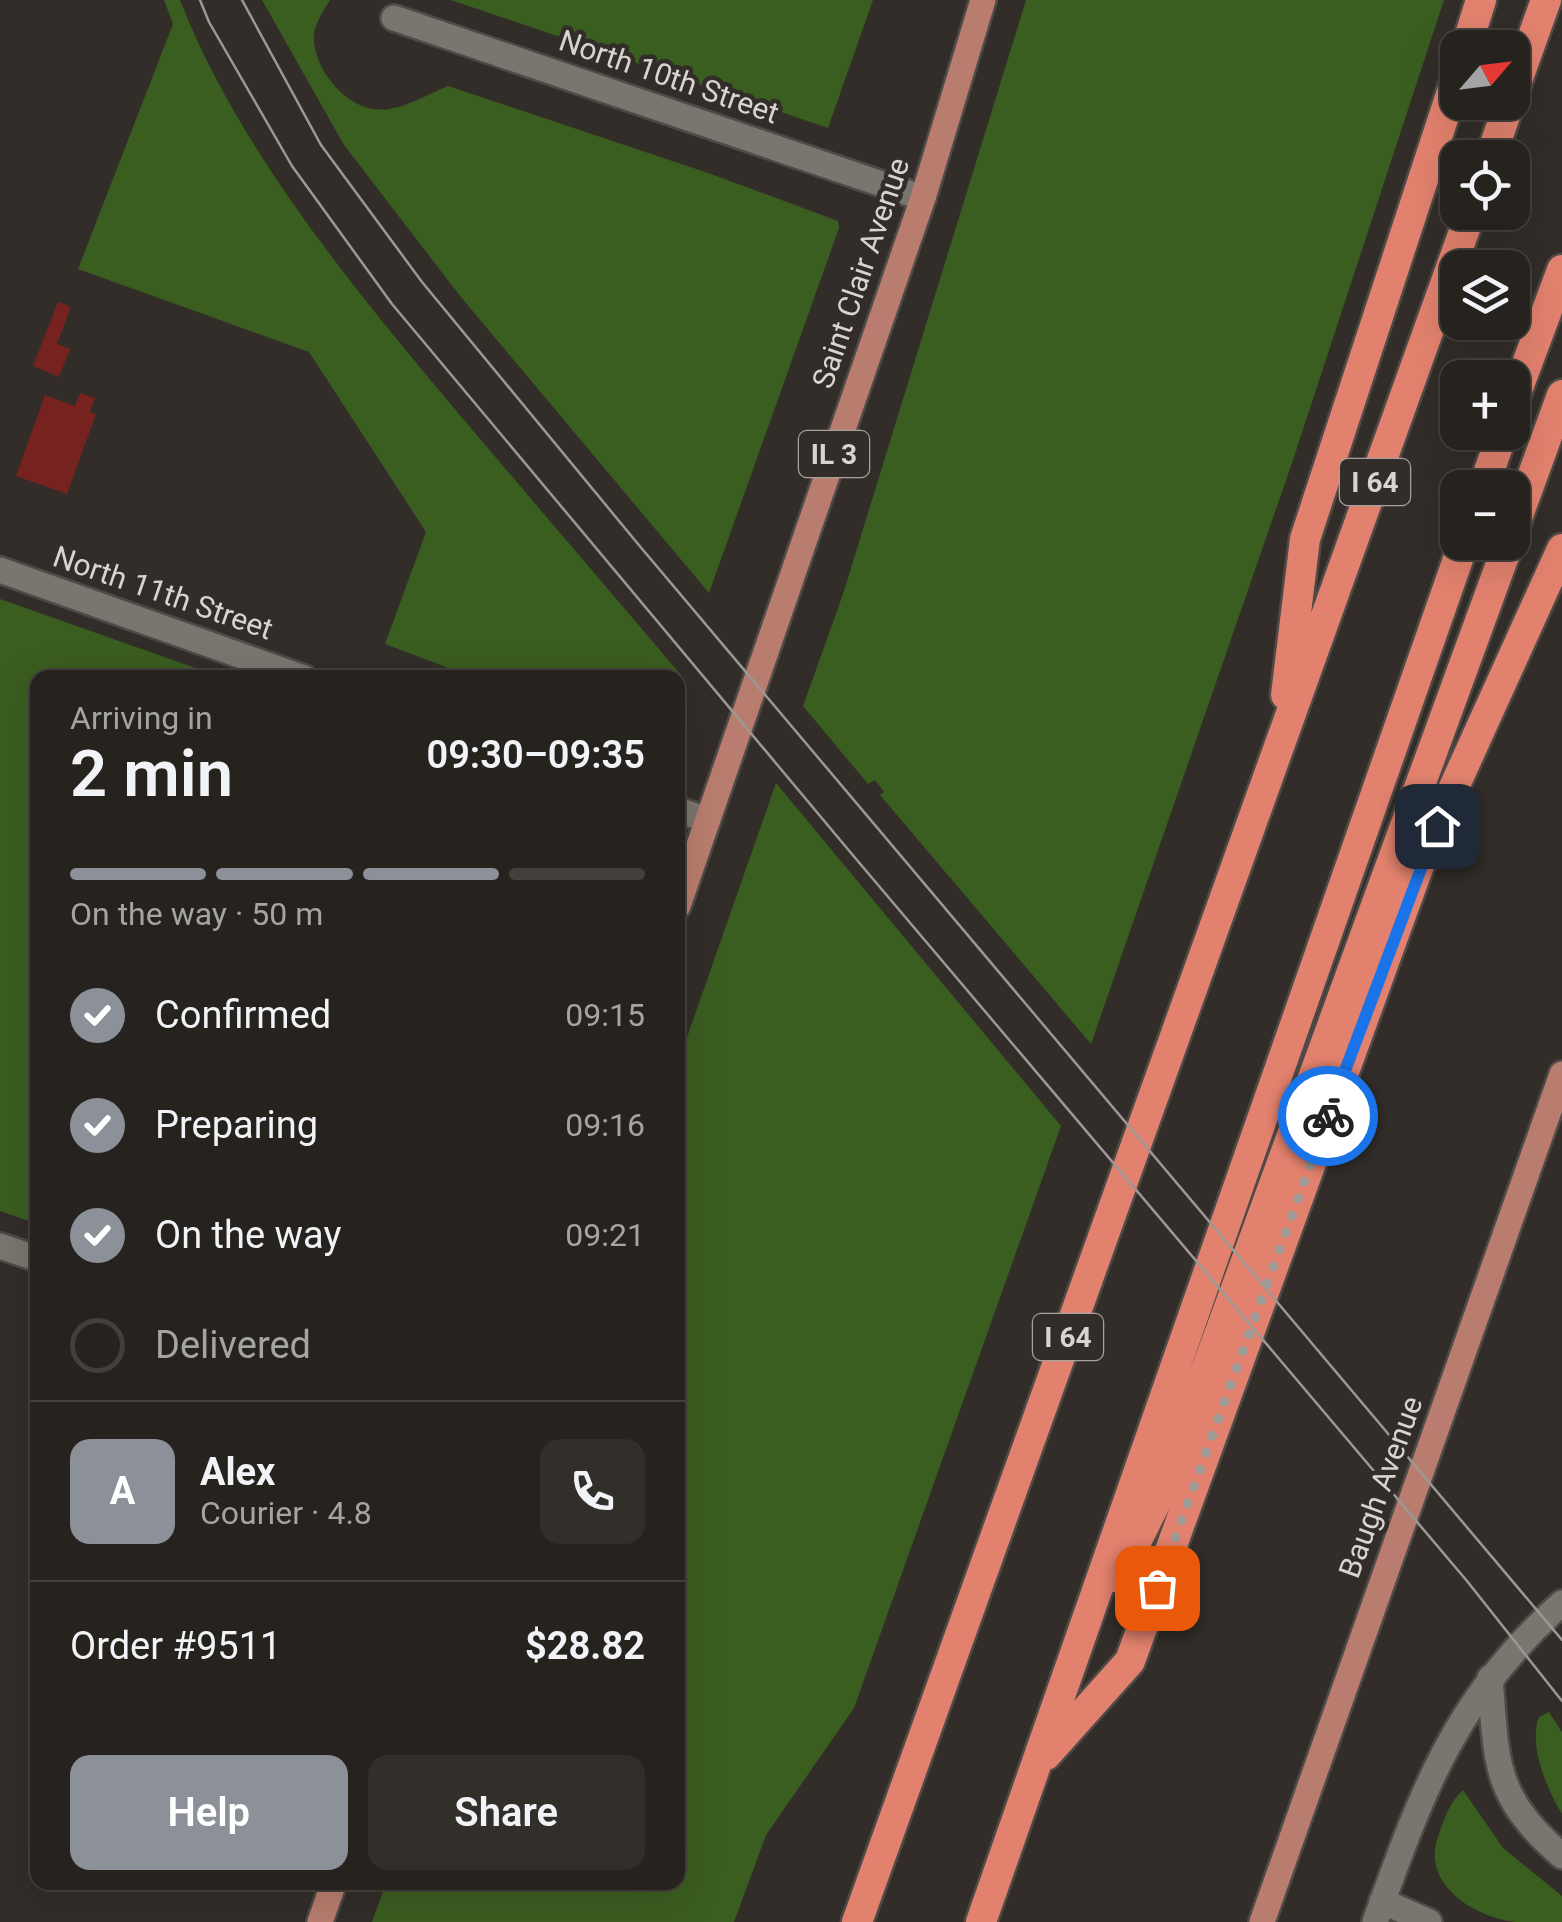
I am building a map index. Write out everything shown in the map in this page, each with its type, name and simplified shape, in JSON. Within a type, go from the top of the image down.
[{"type":"highway","points":[[1472,30],[1481,0]]},
{"type":"highway","points":[[1530,45],[1546,0]]},
{"type":"highway","points":[[1279,752],[1305,539],[1443,120]]},
{"type":"highway","name":"I 64","points":[[857,1922],[1465,230]]},
{"type":"highway","points":[[1528,360],[1562,270]]},
{"type":"highway","points":[[1530,483],[1562,395]]},
{"type":"highway","points":[[1037,1764],[1130,1661],[1422,860],[1562,549]]},
{"type":"highway","points":[[981,1922],[1458,560]]},
{"type":"highway","points":[[1088,1613],[1136,1542],[1163,1488],[1502,560]]},
{"type":"main road","name":"Saint Clair Avenue","points":[[685,886],[923,198],[983,0]]},
{"type":"main road","name":"Baugh Avenue","points":[[1262,1922],[1562,1074]]},
{"type":"main road","points":[[320,1922],[331,1890]]},
{"type":"street","name":"North 10th Street","points":[[394,18],[923,198]]},
{"type":"street","name":"North 11th Street","points":[[0,570],[281,670]]},
{"type":"street","points":[[685,812],[708,820]]},
{"type":"street","points":[[0,1246],[30,1256]]},
{"type":"street","points":[[1429,1922],[1378,1912],[1414,1811],[1459,1722],[1490,1678],[1562,1603]]},
{"type":"street","points":[[1490,1678],[1501,1776],[1514,1807],[1562,1856]]},
{"type":"green space","points":[[164,0],[180,0],[205,57],[268,167],[344,273],[677,670],[454,670],[385,644],[426,532],[309,352],[78,269],[173,24]]},
{"type":"green space","points":[[262,0],[330,0],[315,30],[318,59],[341,92],[362,106],[393,108],[448,86],[838,221],[839,228],[709,593],[460,296],[344,145]]},
{"type":"green space","points":[[451,0],[873,0],[828,128]]},
{"type":"green space","points":[[1026,0],[1444,0],[1292,463],[1091,1044],[880,795],[884,792],[875,780],[868,784],[803,706],[843,594]]},
{"type":"green space","points":[[0,599],[201,670],[30,670],[30,1222],[0,1211]]},
{"type":"green space","points":[[776,783],[1061,1126],[854,1708],[766,1835],[734,1922],[372,1922],[383,1890],[685,1890],[685,1043]]},
{"type":"green space","points":[[1549,1712],[1562,1732],[1562,1814],[1537,1753],[1539,1717]]},
{"type":"green space","points":[[1463,1790],[1503,1848],[1562,1896],[1562,1922],[1499,1919],[1468,1905],[1444,1883],[1435,1854],[1438,1837],[1451,1806]]},
{"type":"building","points":[[58,302],[71,307],[57,344],[70,349],[59,377],[33,366]]},
{"type":"building","points":[[80,393],[95,398],[90,412],[96,414],[67,494],[16,476],[45,395],[75,406]]},
{"type":"tram line","points":[[200,0],[292,166],[392,304],[1467,1581],[1562,1701]]},
{"type":"tram line","points":[[242,0],[321,145],[422,282],[638,544],[1562,1640]]},
{"type":"way so far","points":[[1157,1588],[1328,1116]]},
{"type":"route","points":[[1328,1116],[1437,826]]}]
